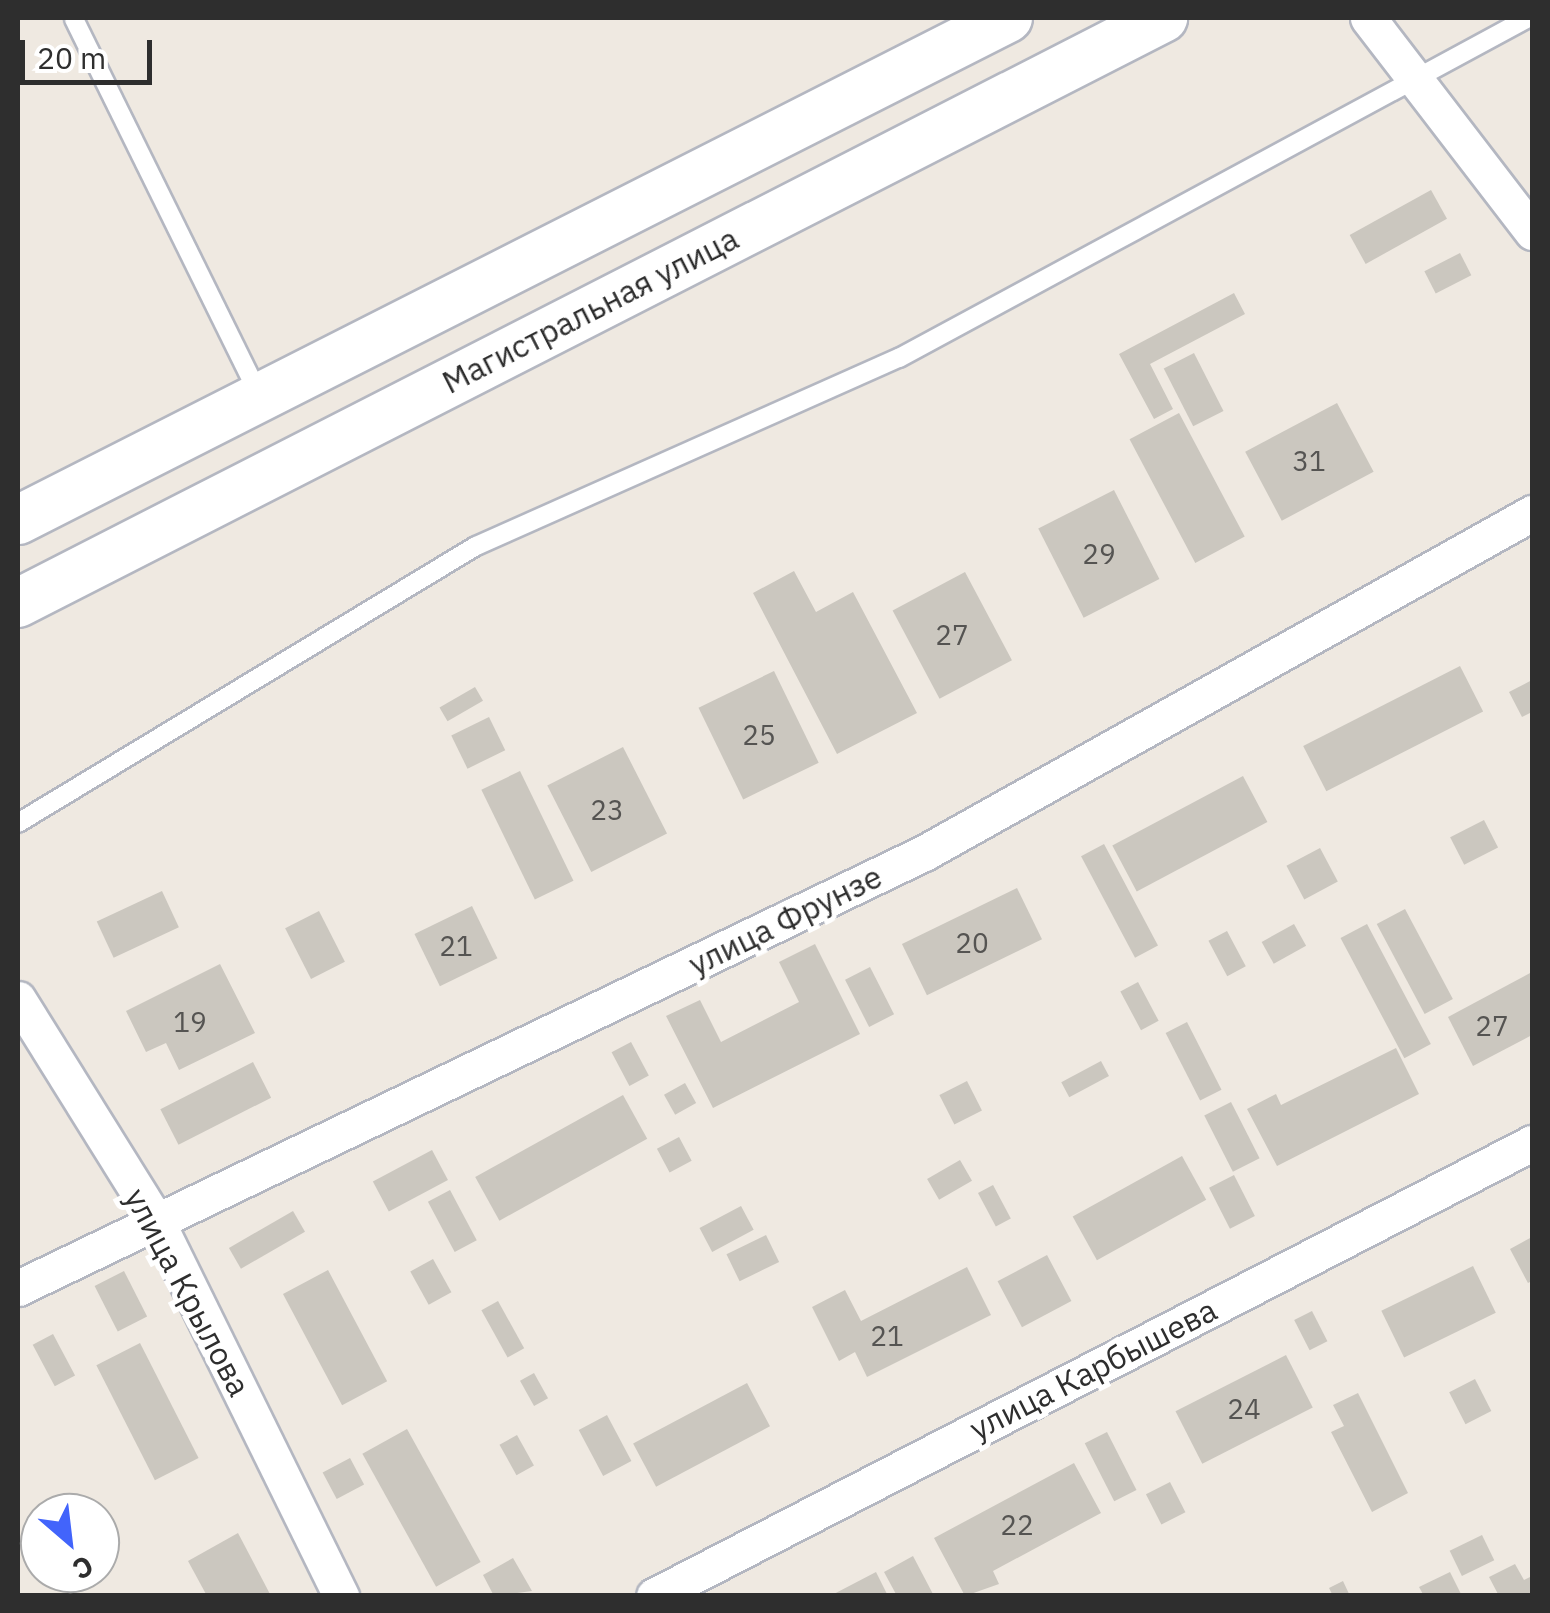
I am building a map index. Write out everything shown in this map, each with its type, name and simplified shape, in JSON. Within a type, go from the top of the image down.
[{"type":"main road","points":[[18,520],[1008,18]]},
{"type":"main road","name":"Магистральная улица","points":[[18,602],[1163,18]]},
{"type":"street","points":[[1368,18],[1412,84],[1532,232]]},
{"type":"street","name":"улица Фрунзе","points":[[18,1288],[158,1224],[924,852],[1532,513]]},
{"type":"street","name":"улица Крылова","points":[[18,999],[158,1224],[341,1596]]},
{"type":"street","name":"улица Карбышева","points":[[654,1596],[1532,1143]]},
{"type":"lane","points":[[18,823],[476,546],[899,358],[1528,18]]},
{"type":"lane","points":[[74,19],[260,398]]},
{"type":"building","points":[[1431,190],[1447,219],[1366,264],[1350,235]]},
{"type":"building","points":[[1460,253],[1471,275],[1436,293],[1424,271]]},
{"type":"building","points":[[1234,293],[1245,314],[1150,364],[1173,409],[1154,419],[1119,354]]},
{"type":"building","points":[[1194,353],[1224,411],[1193,426],[1164,368]]},
{"type":"building","points":[[1337,403],[1374,472],[1282,521],[1245,452]]},
{"type":"building","points":[[1179,413],[1245,537],[1195,563],[1130,439]]},
{"type":"building","points":[[1114,490],[1159,579],[1084,618],[1038,529]]},
{"type":"building","points":[[794,571],[816,612],[853,592],[917,713],[837,754],[753,593]]},
{"type":"building","points":[[965,572],[1012,660],[940,699],[893,610]]},
{"type":"building","points":[[1460,666],[1483,711],[1326,791],[1303,746]]},
{"type":"building","points":[[774,671],[819,763],[743,800],[699,708]]},
{"type":"building","points":[[1532,680],[1532,712],[1522,717],[1509,692]]},
{"type":"building","points":[[475,687],[483,701],[447,721],[439,708]]},
{"type":"building","points":[[489,717],[505,750],[467,769],[451,735]]},
{"type":"building","points":[[623,747],[667,833],[591,872],[547,786]]},
{"type":"building","points":[[520,771],[573,881],[535,900],[481,790]]},
{"type":"building","points":[[1243,776],[1267,822],[1137,891],[1112,845]]},
{"type":"building","points":[[1484,820],[1498,848],[1464,865],[1450,837]]},
{"type":"building","points":[[1104,844],[1158,946],[1135,958],[1081,856]]},
{"type":"building","points":[[1320,848],[1338,882],[1304,899],[1286,866]]},
{"type":"building","points":[[1017,888],[1042,939],[927,995],[902,944]]},
{"type":"building","points":[[162,891],[179,927],[114,958],[97,921]]},
{"type":"building","points":[[472,906],[497,958],[440,986],[414,934]]},
{"type":"building","points":[[1405,909],[1453,999],[1425,1014],[1377,924]]},
{"type":"building","points":[[319,911],[345,962],[311,979],[285,928]]},
{"type":"building","points":[[1294,924],[1306,946],[1274,964],[1262,942]]},
{"type":"building","points":[[1367,924],[1431,1044],[1404,1058],[1341,938]]},
{"type":"building","points":[[1227,931],[1246,966],[1227,976],[1208,941]]},
{"type":"building","points":[[815,944],[860,1034],[713,1108],[666,1016],[700,1000],[721,1042],[799,1002],[779,962]]},
{"type":"building","points":[[220,964],[255,1033],[179,1070],[166,1043],[146,1052],[126,1011]]},
{"type":"building","points":[[870,967],[894,1014],[869,1027],[845,980]]},
{"type":"building","points":[[1532,972],[1532,1035],[1473,1066],[1448,1017]]},
{"type":"building","points":[[1138,982],[1159,1021],[1141,1030],[1120,991]]},
{"type":"building","points":[[1187,1022],[1222,1090],[1200,1101],[1166,1033]]},
{"type":"building","points":[[631,1042],[649,1076],[629,1086],[612,1052]]},
{"type":"building","points":[[1396,1048],[1419,1094],[1277,1166],[1247,1109],[1276,1094],[1281,1105]]},
{"type":"building","points":[[1101,1061],[1109,1076],[1069,1097],[1061,1082]]},
{"type":"building","points":[[253,1062],[271,1098],[178,1145],[160,1109]]},
{"type":"building","points":[[967,1081],[982,1110],[954,1124],[939,1095]]},
{"type":"building","points":[[685,1083],[696,1103],[675,1115],[664,1095]]},
{"type":"building","points":[[623,1095],[647,1139],[499,1221],[475,1177]]},
{"type":"building","points":[[1231,1102],[1260,1158],[1233,1172],[1204,1116]]},
{"type":"building","points":[[679,1137],[692,1161],[670,1173],[657,1149]]},
{"type":"building","points":[[432,1150],[448,1180],[389,1211],[373,1181]]},
{"type":"building","points":[[1182,1156],[1206,1200],[1097,1260],[1073,1217]]},
{"type":"building","points":[[960,1160],[972,1181],[939,1200],[927,1179]]},
{"type":"building","points":[[1234,1175],[1255,1216],[1230,1229],[1209,1188]]},
{"type":"building","points":[[993,1185],[1011,1219],[996,1227],[978,1193]]},
{"type":"building","points":[[450,1190],[477,1240],[455,1252],[428,1202]]},
{"type":"building","points":[[741,1206],[754,1230],[712,1252],[700,1228]]},
{"type":"building","points":[[293,1211],[305,1232],[241,1269],[229,1248]]},
{"type":"building","points":[[766,1235],[779,1262],[740,1281],[726,1254]]},
{"type":"building","points":[[1532,1237],[1532,1281],[1528,1283],[1510,1249]]},
{"type":"building","points":[[1047,1255],[1071,1301],[1022,1327],[998,1281]]},
{"type":"building","points":[[433,1259],[451,1292],[429,1305],[410,1272]]},
{"type":"building","points":[[1473,1266],[1496,1313],[1404,1357],[1381,1311]]},
{"type":"building","points":[[967,1267],[991,1315],[867,1377],[855,1352],[839,1361],[812,1307],[845,1290],[861,1321]]},
{"type":"building","points":[[328,1270],[387,1381],[342,1405],[283,1294]]},
{"type":"building","points":[[124,1271],[147,1316],[118,1331],[95,1286]]},
{"type":"building","points":[[498,1301],[524,1348],[508,1357],[481,1310]]},
{"type":"building","points":[[1312,1311],[1327,1341],[1310,1350],[1294,1320]]},
{"type":"building","points":[[53,1334],[75,1375],[55,1386],[33,1345]]},
{"type":"building","points":[[140,1343],[199,1458],[155,1480],[96,1365]]},
{"type":"building","points":[[1286,1355],[1313,1408],[1202,1464],[1176,1411]]},
{"type":"building","points":[[534,1373],[548,1398],[534,1406],[520,1381]]},
{"type":"building","points":[[1475,1379],[1491,1411],[1466,1424],[1449,1392]]},
{"type":"building","points":[[747,1383],[770,1426],[656,1487],[633,1444]]},
{"type":"building","points":[[1358,1393],[1408,1493],[1372,1512],[1331,1432],[1344,1426],[1333,1405]]},
{"type":"building","points":[[607,1415],[631,1461],[603,1476],[579,1430]]},
{"type":"building","points":[[407,1429],[481,1562],[436,1587],[362,1454]]},
{"type":"building","points":[[1107,1432],[1137,1490],[1114,1501],[1085,1443]]},
{"type":"building","points":[[517,1435],[534,1466],[516,1475],[500,1445]]},
{"type":"building","points":[[350,1458],[364,1484],[337,1499],[323,1473]]},
{"type":"building","points":[[1074,1463],[1101,1513],[993,1571],[999,1584],[965,1596],[934,1538]]},
{"type":"building","points":[[1170,1482],[1185,1512],[1161,1525],[1146,1494]]},
{"type":"building","points":[[238,1533],[271,1596],[207,1596],[188,1561]]},
{"type":"building","points":[[1482,1535],[1494,1560],[1462,1576],[1450,1551]]},
{"type":"building","points":[[913,1556],[934,1596],[897,1596],[884,1572]]},
{"type":"building","points":[[513,1558],[532,1591],[494,1596],[483,1575]]},
{"type":"building","points":[[1515,1564],[1524,1580],[1532,1576],[1532,1596],[1499,1596],[1489,1577]]},
{"type":"building","points":[[876,1572],[888,1596],[830,1596]]},
{"type":"building","points":[[1450,1572],[1462,1596],[1424,1596],[1419,1587]]},
{"type":"building","points":[[1343,1581],[1350,1596],[1333,1596],[1329,1588]]}]
